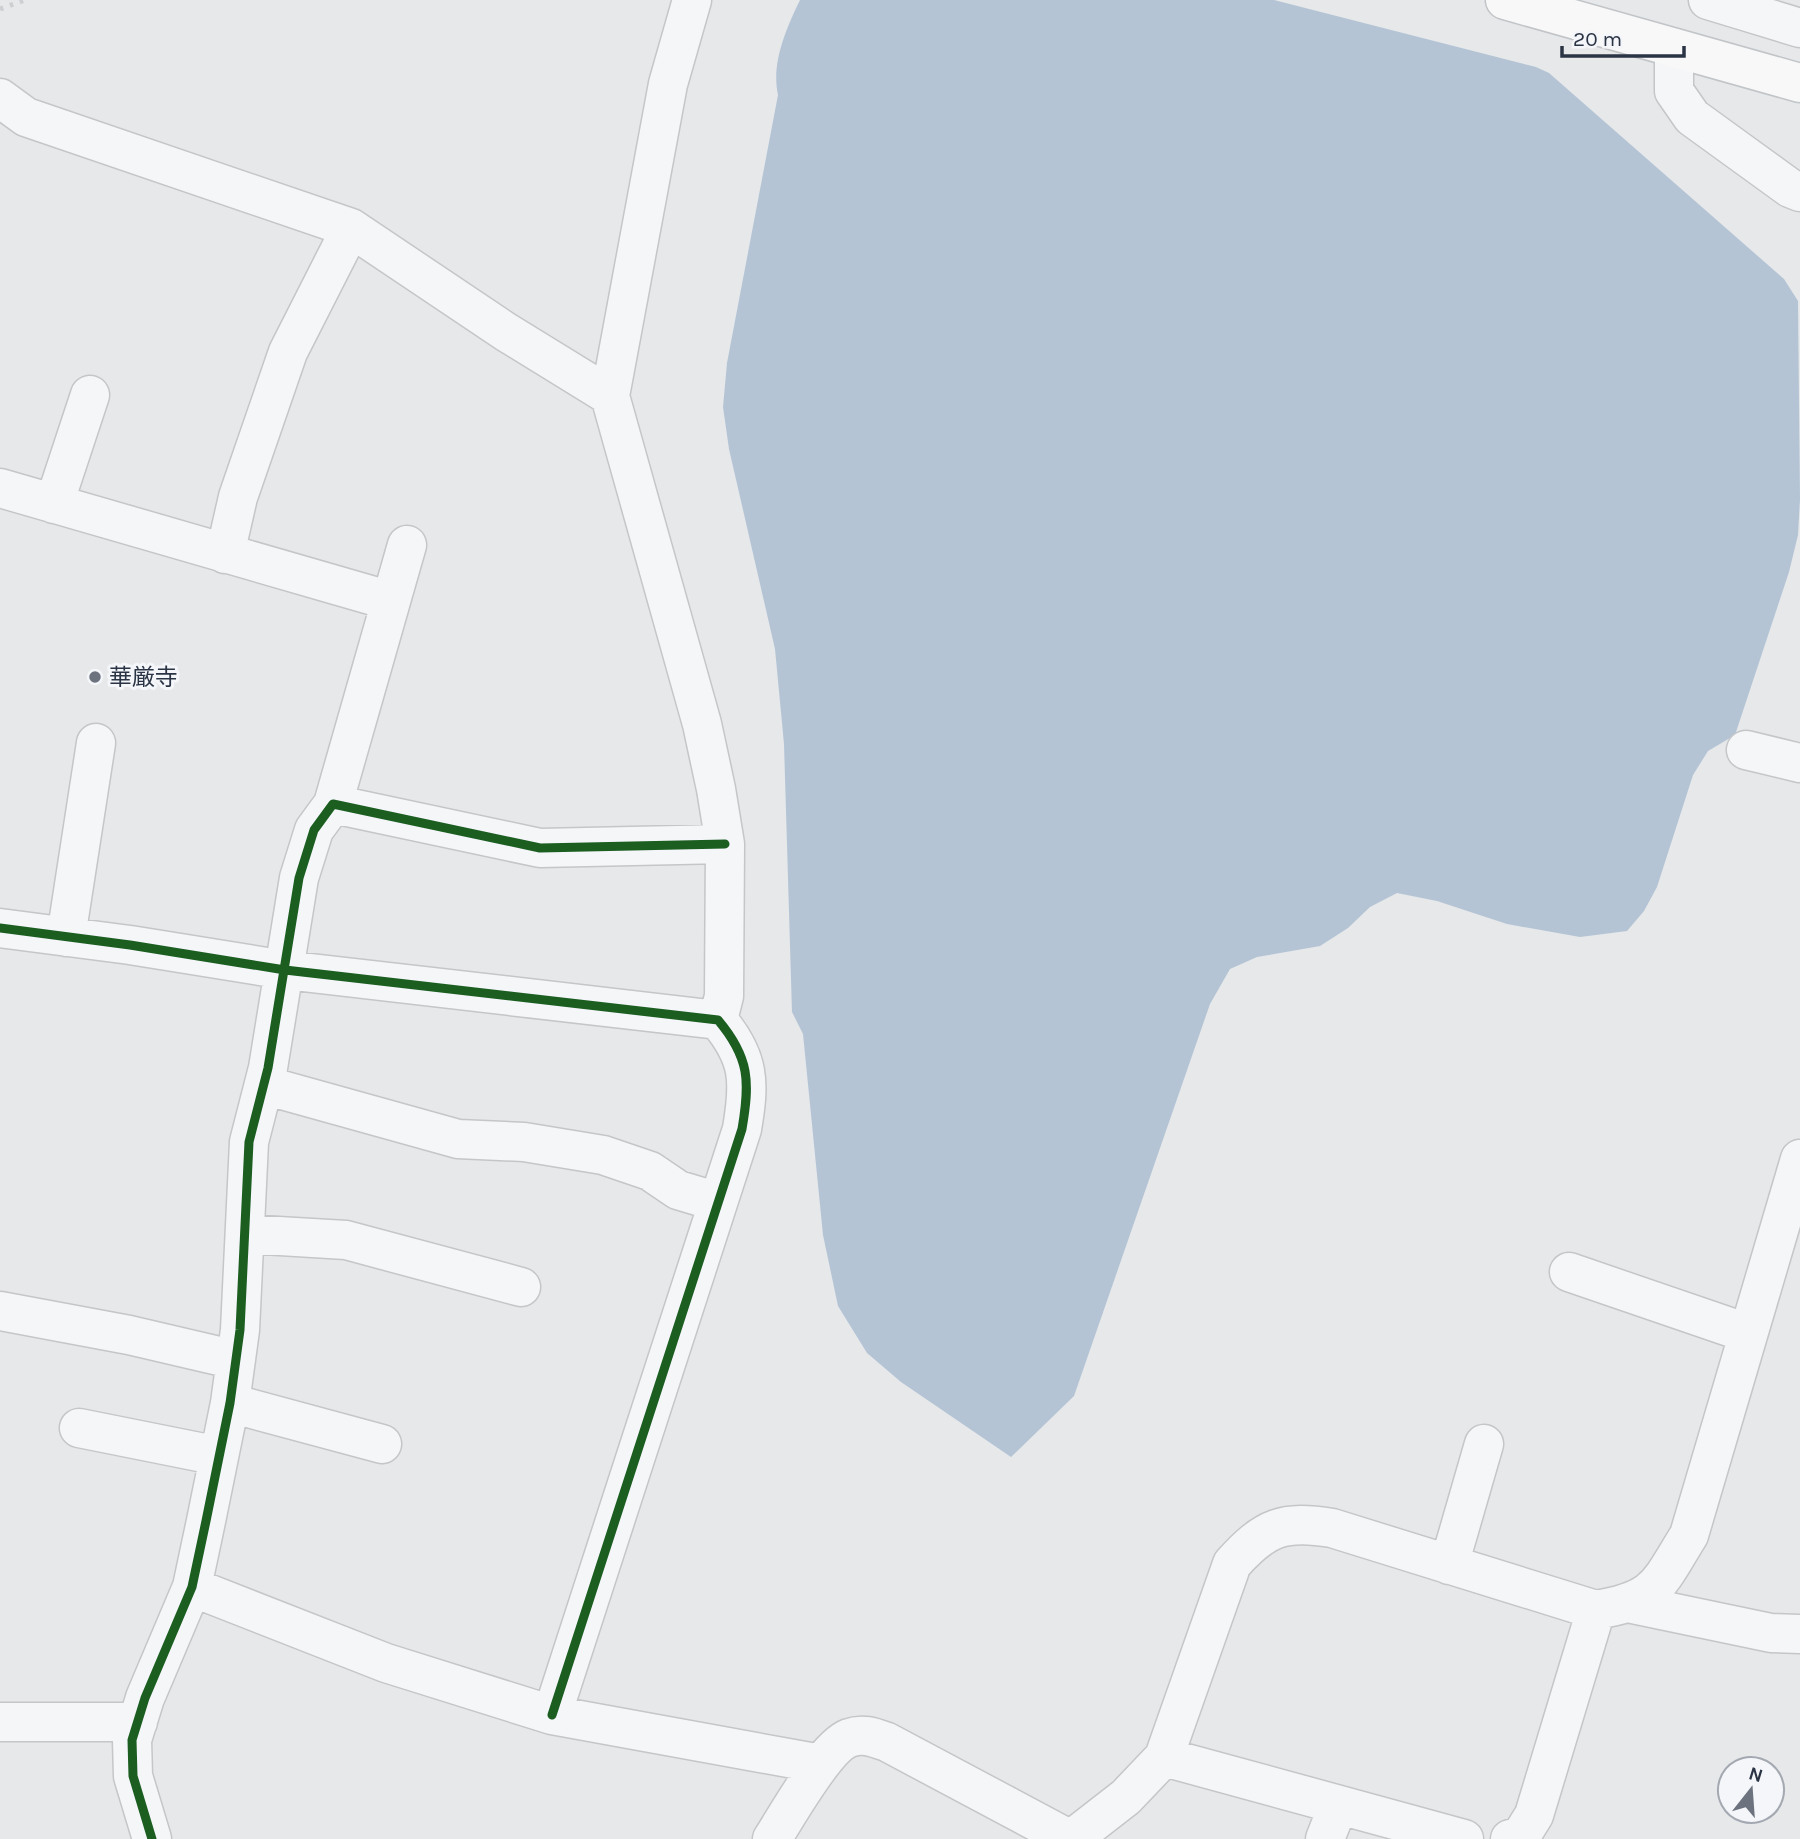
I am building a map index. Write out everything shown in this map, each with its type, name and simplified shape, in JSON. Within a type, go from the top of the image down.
[{"type":"main road","points":[[1505,0],[1800,83]]},
{"type":"street","points":[[692,0],[668,84],[610,396],[702,724],[725,844],[724,996],[718,1020]]},
{"type":"street","points":[[1708,0],[1800,28]]},
{"type":"street","points":[[1674,48],[1674,91],[1692,117],[1790,188],[1800,191]]},
{"type":"street","points":[[0,98],[26,117],[351,228],[506,332],[610,396]]},
{"type":"street","points":[[225,554],[238,497],[288,352],[351,228]]},
{"type":"street","points":[[54,504],[90,396]]},
{"type":"street","points":[[0,488],[391,601]]},
{"type":"street","points":[[152,1839],[133,1776],[132,1740],[192,1587],[230,1403],[236,1360],[249,1142],[264,1085],[299,878],[314,830],[333,804],[407,545]]},
{"type":"street","points":[[66,937],[96,743]]},
{"type":"street","points":[[1746,750],[1800,763]]},
{"type":"street","points":[[333,804],[540,848],[725,844]]},
{"type":"street","points":[[0,929],[285,970],[718,1020],[734,1039],[748,1071],[742,1129],[552,1715]]},
{"type":"street","points":[[264,1085],[458,1139],[524,1142],[603,1154],[650,1171],[678,1190],[718,1202]]},
{"type":"street","points":[[1510,1839],[1521,1836],[1534,1815],[1614,1607],[1654,1590],[1689,1535],[1747,1333],[1788,1237],[1800,1159]]},
{"type":"street","points":[[245,1234],[346,1240],[521,1287]]},
{"type":"street","points":[[1569,1272],[1747,1333]]},
{"type":"street","points":[[0,1311],[130,1335],[236,1360]]},
{"type":"street","points":[[230,1403],[383,1444]]},
{"type":"street","points":[[79,1428],[219,1456]]},
{"type":"street","points":[[1450,1565],[1483,1444]]},
{"type":"street","points":[[772,1839],[821,1764],[846,1739],[864,1735],[887,1742],[1070,1839],[1126,1797],[1164,1757],[1232,1564],[1253,1541],[1277,1526],[1306,1524],[1332,1528],[1450,1565],[1614,1607],[1771,1633],[1800,1634]]},
{"type":"street","points":[[192,1587],[386,1663],[552,1715],[821,1764]]},
{"type":"street","points":[[0,1722],[138,1722]]},
{"type":"street","points":[[1164,1757],[1331,1823],[1464,1839]]},
{"type":"water","points":[[800,0],[1274,0],[1536,67],[1549,73],[1784,279],[1798,301],[1800,499],[1798,535],[1789,572],[1735,735],[1708,751],[1693,775],[1657,887],[1644,911],[1627,931],[1580,937],[1507,924],[1437,901],[1397,893],[1370,907],[1348,928],[1320,946],[1257,957],[1230,969],[1210,1004],[1074,1396],[1011,1457],[901,1382],[867,1353],[838,1306],[823,1235],[803,1034],[792,1012],[784,744],[775,649],[729,449],[723,407],[727,363],[778,95],[778,59],[785,34]]},
{"type":"railway","points":[[0,9],[25,0]]},
{"type":"cycle path","points":[[152,1839],[133,1776],[132,1740],[145,1698],[192,1587],[230,1403],[240,1330],[249,1142],[268,1068],[299,878],[314,830],[333,804],[540,848],[725,844]]},
{"type":"cycle path","points":[[0,928],[130,945],[285,970],[718,1020],[729,1034],[745,1071],[746,1097],[742,1129],[552,1715]]},
{"type":"place","name":"華厳寺","points":[[95,677]]}]
